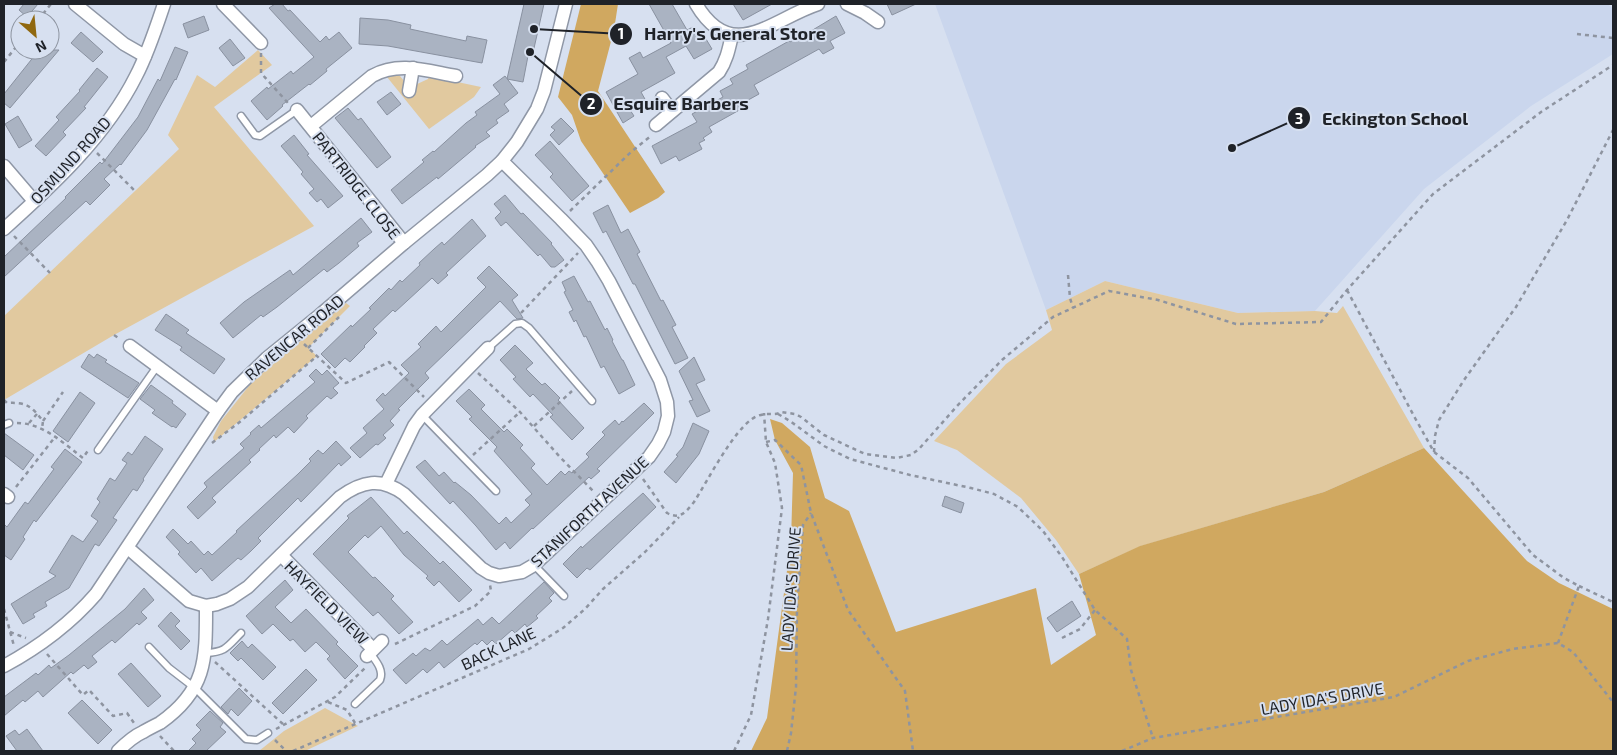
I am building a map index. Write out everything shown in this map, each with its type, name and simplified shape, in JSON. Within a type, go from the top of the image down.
[{"type":"street","points":[[75,4],[124,44],[146,56]]},
{"type":"street","name":"OSMUND ROAD","points":[[5,228],[89,144],[120,103],[146,56],[164,4]]},
{"type":"street","points":[[223,4],[261,44]]},
{"type":"street","name":"RAVENCAR ROAD","points":[[4,666],[41,644],[82,611],[128,548],[218,411],[247,377],[294,335],[502,161],[527,128],[538,109],[566,4]]},
{"type":"street","points":[[696,4],[702,14],[712,23],[732,35],[759,32],[801,9],[818,4]]},
{"type":"street","points":[[848,4],[865,12],[878,22]]},
{"type":"street","points":[[656,125],[719,72],[728,53],[732,35]]},
{"type":"street","points":[[410,91],[413,68]]},
{"type":"street","name":"PARTRIDGE CLOSE","points":[[311,126],[372,76],[383,70],[413,68],[456,76]]},
{"type":"street","points":[[662,98],[672,111]]},
{"type":"street","name":"PARTRIDGE CLOSE","points":[[297,110],[404,243]]},
{"type":"street","name":"STANIFORTH AVENUE","points":[[489,574],[500,576],[534,566],[636,470],[658,444],[664,432],[668,416],[667,402],[660,380],[613,289],[586,245],[502,161]]},
{"type":"street","points":[[4,166],[34,201]]},
{"type":"street","points":[[130,346],[218,411]]},
{"type":"street","points":[[386,484],[414,426],[422,414],[488,348]]},
{"type":"street","points":[[128,548],[189,602],[206,606],[217,604],[240,593],[340,497],[352,488],[374,482],[395,487],[404,494],[489,574]]},
{"type":"street","name":"HAYFIELD VIEW","points":[[281,555],[373,649]]},
{"type":"street","points":[[118,751],[177,708],[195,688],[206,653],[206,606]]},
{"type":"lane","points":[[240,116],[255,135],[260,136],[297,110]]},
{"type":"lane","points":[[488,348],[515,324],[522,323],[529,328],[592,401]]},
{"type":"lane","points":[[98,450],[158,365]]},
{"type":"lane","points":[[422,414],[496,491]]},
{"type":"lane","points":[[534,566],[564,596]]},
{"type":"lane","points":[[206,653],[219,652],[225,649],[241,633]]},
{"type":"lane","points":[[149,647],[169,668],[195,688],[246,739],[257,740],[268,733]]},
{"type":"lane","points":[[354,704],[380,680],[382,675],[373,649]]},
{"type":"path","points":[[1577,34],[1613,38]]},
{"type":"path","points":[[261,44],[262,72],[289,105],[297,110]]},
{"type":"path","points":[[734,751],[752,715],[768,619],[782,508],[775,463],[766,442],[764,413],[778,414],[782,412],[795,414],[824,435],[865,454],[896,458],[911,455],[919,449],[957,406],[1002,360],[1053,317],[1109,291],[1158,300],[1236,324],[1321,322],[1347,290],[1433,194],[1541,112],[1613,65]]},
{"type":"path","points":[[561,219],[631,152],[654,134],[656,125]]},
{"type":"path","points":[[1434,452],[1439,420],[1464,380],[1516,307],[1568,220],[1613,130]]},
{"type":"path","points":[[89,144],[135,191]]},
{"type":"path","points":[[5,228],[50,273]]},
{"type":"path","points":[[515,324],[520,315],[543,288],[586,245]]},
{"type":"path","points":[[1068,275],[1073,308]]},
{"type":"path","points":[[1347,290],[1434,452],[1468,478],[1533,554],[1564,578],[1613,602]]},
{"type":"path","points":[[294,335],[346,383],[389,362],[431,404]]},
{"type":"path","points":[[192,450],[214,442],[317,356]]},
{"type":"path","points":[[470,366],[520,412],[603,501]]},
{"type":"path","points":[[534,427],[579,385]]},
{"type":"path","points":[[42,429],[43,421],[63,392]]},
{"type":"path","points":[[4,400],[7,403],[22,402],[31,407],[43,421]]},
{"type":"path","points":[[467,461],[520,412]]},
{"type":"path","name":"BACK LANE","points":[[293,751],[529,649],[563,628],[645,552],[679,516],[686,512],[738,431],[752,419],[764,413]]},
{"type":"path","points":[[29,423],[37,414]]},
{"type":"path","points":[[778,414],[824,446],[850,459],[994,494],[1018,507],[1043,531],[1062,557],[1095,610],[1126,639],[1131,670],[1153,738]]},
{"type":"path","points":[[6,424],[29,423],[55,437],[83,458]]},
{"type":"path","points":[[6,495],[55,437]]},
{"type":"path","points":[[766,442],[775,440],[801,465],[811,513]]},
{"type":"path","points":[[636,470],[668,513],[673,516],[679,516]]},
{"type":"path","name":"LADY IDA'S DRIVE","points":[[787,751],[796,687],[797,608],[802,525],[811,513]]},
{"type":"path","name":"LADY IDA'S DRIVE","points":[[811,513],[848,610],[905,690],[913,751]]},
{"type":"path","points":[[286,751],[268,733],[335,697],[369,665],[373,649],[390,646],[475,606],[491,591],[489,574]]},
{"type":"path","points":[[1579,586],[1558,643],[1574,652],[1613,702]]},
{"type":"path","points":[[4,609],[17,659]]},
{"type":"path","points":[[1062,638],[1080,629],[1095,610]]},
{"type":"path","name":"LADY IDA'S DRIVE","points":[[1122,751],[1153,738],[1394,697],[1468,661],[1514,649],[1558,643]]},
{"type":"path","points":[[41,644],[48,656],[84,695],[89,690],[113,716],[127,713],[174,751]]},
{"type":"path","points":[[206,653],[284,725]]},
{"type":"path","points":[[327,701],[347,710],[355,723]]},
{"type":"shaded area","points":[[581,4],[618,4],[614,30],[598,91],[665,192],[658,198],[630,213],[581,141],[572,115],[558,97]]},
{"type":"shaded area","points":[[935,4],[1608,4],[1613,9],[1613,54],[1531,106],[1424,189],[1315,311],[1238,313],[1105,281],[1046,310]]},
{"type":"shaded area","points":[[258,50],[272,65],[214,107],[314,226],[114,335],[4,400],[4,316],[179,149],[168,135],[197,75],[215,87]]},
{"type":"shaded area","points":[[400,76],[404,81],[403,91],[413,93],[415,85],[428,79],[429,76],[481,87],[474,97],[429,129],[387,77]]},
{"type":"shaded area","points":[[1105,281],[1238,313],[1315,311],[1337,313],[1343,306],[1424,448],[1324,492],[1141,546],[1079,574],[1056,540],[1021,498],[957,450],[934,441],[1006,364],[1052,330],[1046,310]]},
{"type":"shaded area","points":[[346,303],[350,306],[308,348],[317,356],[214,442],[213,437],[221,421],[252,382]]},
{"type":"shaded area","points":[[770,419],[782,423],[810,447],[825,498],[849,511],[896,632],[1036,588],[1051,665],[1096,635],[1079,574],[1140,546],[1324,492],[1424,448],[1527,561],[1559,583],[1613,609],[1613,751],[751,751],[767,718],[791,541],[793,473],[775,440]]},
{"type":"shaded area","points":[[325,708],[358,726],[305,751],[259,751],[284,731]]},
{"type":"building","points":[[24,4],[38,4],[33,10],[19,10]]},
{"type":"building","points":[[275,4],[282,4],[288,11],[290,10],[320,42],[326,36],[329,40],[339,32],[352,48],[310,85],[282,105],[267,120],[251,101],[267,87],[268,89],[291,71],[293,74],[314,57],[269,8]]},
{"type":"building","points":[[524,4],[544,4],[532,57],[528,56],[523,82],[507,79]]},
{"type":"building","points":[[649,4],[672,4],[687,30],[693,27],[701,42],[706,39],[712,49],[694,59],[686,46],[666,57],[675,73],[641,92],[646,101],[630,110],[634,116],[623,123],[606,92],[638,74],[629,58],[640,52],[643,58],[671,43]]},
{"type":"building","points":[[733,4],[772,4],[743,20]]},
{"type":"building","points":[[887,4],[916,4],[892,15]]},
{"type":"building","points":[[204,16],[209,30],[188,38],[183,24]]},
{"type":"building","points":[[836,16],[845,33],[830,41],[834,48],[823,54],[819,49],[754,85],[759,94],[741,104],[743,108],[709,127],[712,132],[703,138],[705,140],[699,143],[702,149],[679,161],[676,156],[661,164],[652,146],[697,122],[692,114],[723,97],[720,91],[733,84],[730,79],[748,69],[746,65]]},
{"type":"building","points":[[360,18],[388,20],[411,25],[410,29],[466,41],[467,36],[487,40],[482,63],[388,46],[359,44]]},
{"type":"building","points":[[81,32],[103,52],[93,62],[71,43]]},
{"type":"building","points":[[230,39],[245,58],[233,66],[219,48]]},
{"type":"building","points":[[175,47],[188,52],[176,80],[147,130],[121,165],[104,179],[110,185],[90,205],[86,201],[4,277],[4,257],[66,198],[100,162],[102,164],[138,117],[158,79],[160,81]]},
{"type":"building","points":[[31,60],[51,60],[10,108],[4,103],[4,94]]},
{"type":"building","points":[[97,68],[108,77],[84,107],[86,108],[63,132],[66,135],[46,156],[35,146],[59,120],[56,117],[80,91]]},
{"type":"building","points":[[505,76],[518,93],[504,104],[509,111],[496,120],[498,123],[486,132],[490,136],[475,146],[438,179],[437,177],[402,204],[391,190],[424,162],[422,160],[477,115],[475,112],[500,94],[493,85]]},
{"type":"building","points":[[391,92],[401,104],[387,115],[377,102]]},
{"type":"building","points":[[348,108],[358,120],[361,118],[391,157],[377,168],[335,118]]},
{"type":"building","points":[[18,116],[32,140],[19,148],[5,124]]},
{"type":"building","points":[[561,118],[574,131],[559,145],[550,135],[555,130],[551,127]]},
{"type":"building","points":[[294,135],[309,154],[307,155],[343,196],[328,208],[321,199],[317,202],[309,193],[314,189],[301,174],[303,172],[281,146]]},
{"type":"building","points":[[550,141],[589,186],[572,201],[550,177],[553,174],[535,155]]},
{"type":"building","points":[[505,195],[521,214],[523,213],[552,243],[564,260],[555,267],[551,267],[506,222],[501,226],[495,218],[501,212],[494,204]]},
{"type":"building","points":[[608,205],[621,233],[628,229],[640,252],[637,254],[661,301],[663,300],[676,325],[672,327],[688,358],[675,364],[606,231],[603,233],[593,213]]},
{"type":"building","points":[[361,218],[372,232],[357,243],[359,246],[327,272],[324,269],[277,307],[263,317],[261,315],[233,338],[220,323],[244,302],[290,270],[293,275]]},
{"type":"building","points":[[472,219],[486,236],[446,273],[448,275],[438,284],[432,278],[395,312],[393,310],[373,329],[377,333],[350,362],[345,358],[335,368],[321,354],[371,309],[369,308],[389,288],[391,290],[400,280],[402,282],[434,249],[442,242],[444,245]]},
{"type":"building","points":[[489,266],[518,295],[512,300],[523,318],[517,319],[500,301],[425,373],[429,378],[398,409],[400,410],[390,421],[394,425],[383,435],[386,438],[360,458],[350,448],[367,433],[363,428],[384,409],[376,400],[383,393],[385,396],[409,373],[401,365],[421,347],[418,344],[436,326],[441,332],[486,287],[477,278]]},
{"type":"building","points":[[574,276],[605,330],[607,328],[635,385],[619,394],[604,366],[601,368],[586,336],[584,337],[576,320],[574,322],[569,312],[573,310],[564,292],[566,291],[562,282]]},
{"type":"building","points":[[166,314],[189,330],[186,333],[225,359],[214,374],[180,350],[182,347],[155,330]]},
{"type":"building","points":[[515,345],[533,363],[526,369],[542,385],[545,383],[560,398],[558,400],[584,428],[572,440],[550,417],[553,415],[533,394],[530,397],[513,379],[516,377],[500,360]]},
{"type":"building","points":[[89,354],[94,358],[97,354],[107,360],[105,362],[139,383],[128,398],[81,367]]},
{"type":"building","points":[[694,357],[705,380],[696,384],[710,411],[697,417],[689,401],[693,400],[679,371]]},
{"type":"building","points":[[316,369],[322,375],[327,370],[339,383],[333,388],[338,393],[331,399],[327,396],[306,416],[308,418],[294,433],[288,427],[276,438],[274,435],[249,460],[251,462],[212,498],[216,502],[198,519],[187,507],[207,487],[204,483],[244,448],[240,444],[250,433],[259,425],[261,428],[315,382],[309,376]]},
{"type":"building","points":[[151,385],[173,401],[172,403],[186,414],[176,428],[152,413],[155,410],[140,399]]},
{"type":"building","points":[[469,389],[485,405],[481,409],[504,432],[507,429],[523,445],[520,448],[535,464],[531,468],[547,485],[561,471],[565,475],[569,471],[572,473],[589,457],[586,454],[605,435],[602,432],[615,420],[619,425],[644,403],[654,413],[597,469],[600,471],[591,479],[589,477],[510,549],[505,542],[496,550],[453,501],[450,504],[416,467],[425,460],[439,476],[444,472],[454,483],[471,495],[499,524],[506,517],[511,523],[530,505],[525,500],[532,494],[494,451],[497,447],[469,419],[472,417],[456,401]]},
{"type":"building","points":[[80,392],[95,403],[68,442],[53,431]]},
{"type":"building","points":[[693,423],[709,431],[699,454],[676,483],[664,472],[678,456],[676,455],[683,447]]},
{"type":"building","points":[[4,433],[34,455],[23,470],[4,455]]},
{"type":"building","points":[[145,436],[163,449],[137,491],[133,489],[113,518],[117,520],[99,546],[95,544],[69,588],[45,602],[47,606],[33,614],[35,617],[23,624],[11,604],[56,576],[49,572],[72,535],[83,542],[98,521],[91,516],[100,502],[97,499],[110,478],[115,481],[127,463],[122,460],[128,452],[132,455]]},
{"type":"building","points":[[336,441],[351,457],[341,466],[339,463],[301,502],[298,498],[258,538],[261,541],[251,551],[241,560],[238,558],[212,581],[201,568],[196,573],[178,554],[180,552],[166,537],[173,529],[188,544],[191,541],[204,555],[208,551],[212,555],[298,474],[311,461],[309,459],[318,450],[323,454]]},
{"type":"building","points":[[65,449],[82,462],[36,522],[34,520],[23,537],[25,539],[11,560],[4,555],[4,524],[7,527],[25,502],[28,504],[54,469],[51,467]]},
{"type":"building","points":[[643,493],[656,507],[590,570],[587,568],[577,578],[563,564],[581,546],[582,548]]},
{"type":"building","points":[[945,496],[964,503],[961,513],[942,506]]},
{"type":"building","points":[[371,497],[404,534],[407,531],[440,564],[443,561],[472,590],[459,602],[439,581],[434,586],[426,578],[428,576],[404,555],[381,526],[368,538],[365,535],[348,552],[373,578],[375,577],[394,596],[391,599],[413,622],[399,634],[378,612],[373,616],[313,554],[349,518],[347,516]]},
{"type":"building","points":[[285,580],[293,590],[275,607],[291,623],[306,609],[358,666],[345,679],[327,659],[330,656],[316,642],[305,652],[293,639],[290,641],[273,624],[262,634],[246,616]]},
{"type":"building","points":[[544,582],[554,593],[549,598],[552,601],[536,616],[538,618],[527,627],[525,624],[515,633],[512,630],[496,644],[492,640],[487,645],[482,640],[477,645],[475,643],[444,668],[439,662],[427,673],[423,669],[406,684],[393,670],[413,653],[416,656],[425,648],[430,651],[442,640],[447,645],[478,619],[483,625],[492,617],[499,624]]},
{"type":"building","points":[[144,588],[154,600],[141,612],[147,618],[139,625],[137,623],[115,643],[112,640],[92,656],[97,662],[88,669],[84,665],[73,674],[71,672],[43,697],[38,691],[25,702],[23,700],[4,716],[4,697],[36,673],[38,675],[49,665],[51,668],[69,655],[125,609]]},
{"type":"building","points":[[1072,601],[1081,616],[1057,632],[1047,618]]},
{"type":"building","points":[[171,612],[180,621],[175,626],[190,641],[181,650],[158,626]]},
{"type":"building","points":[[242,641],[248,648],[252,644],[276,667],[263,680],[241,658],[238,661],[230,653]]},
{"type":"building","points":[[131,663],[161,696],[148,707],[118,674]]},
{"type":"building","points":[[306,669],[317,680],[283,714],[272,703]]},
{"type":"building","points":[[239,688],[252,701],[238,716],[231,709],[228,714],[221,707]]},
{"type":"building","points":[[82,700],[112,730],[98,744],[68,713]]},
{"type":"building","points":[[210,711],[223,723],[220,727],[226,732],[206,751],[188,751],[196,743],[192,739],[201,730],[196,725]]},
{"type":"building","points":[[27,729],[43,751],[17,751],[6,736],[15,730],[19,735]]},
{"type":"place","name":"Harry's General Store","points":[[534,29]]},
{"type":"place","name":"Esquire Barbers","points":[[530,52]]},
{"type":"place","name":"Eckington School","points":[[1232,148]]}]
